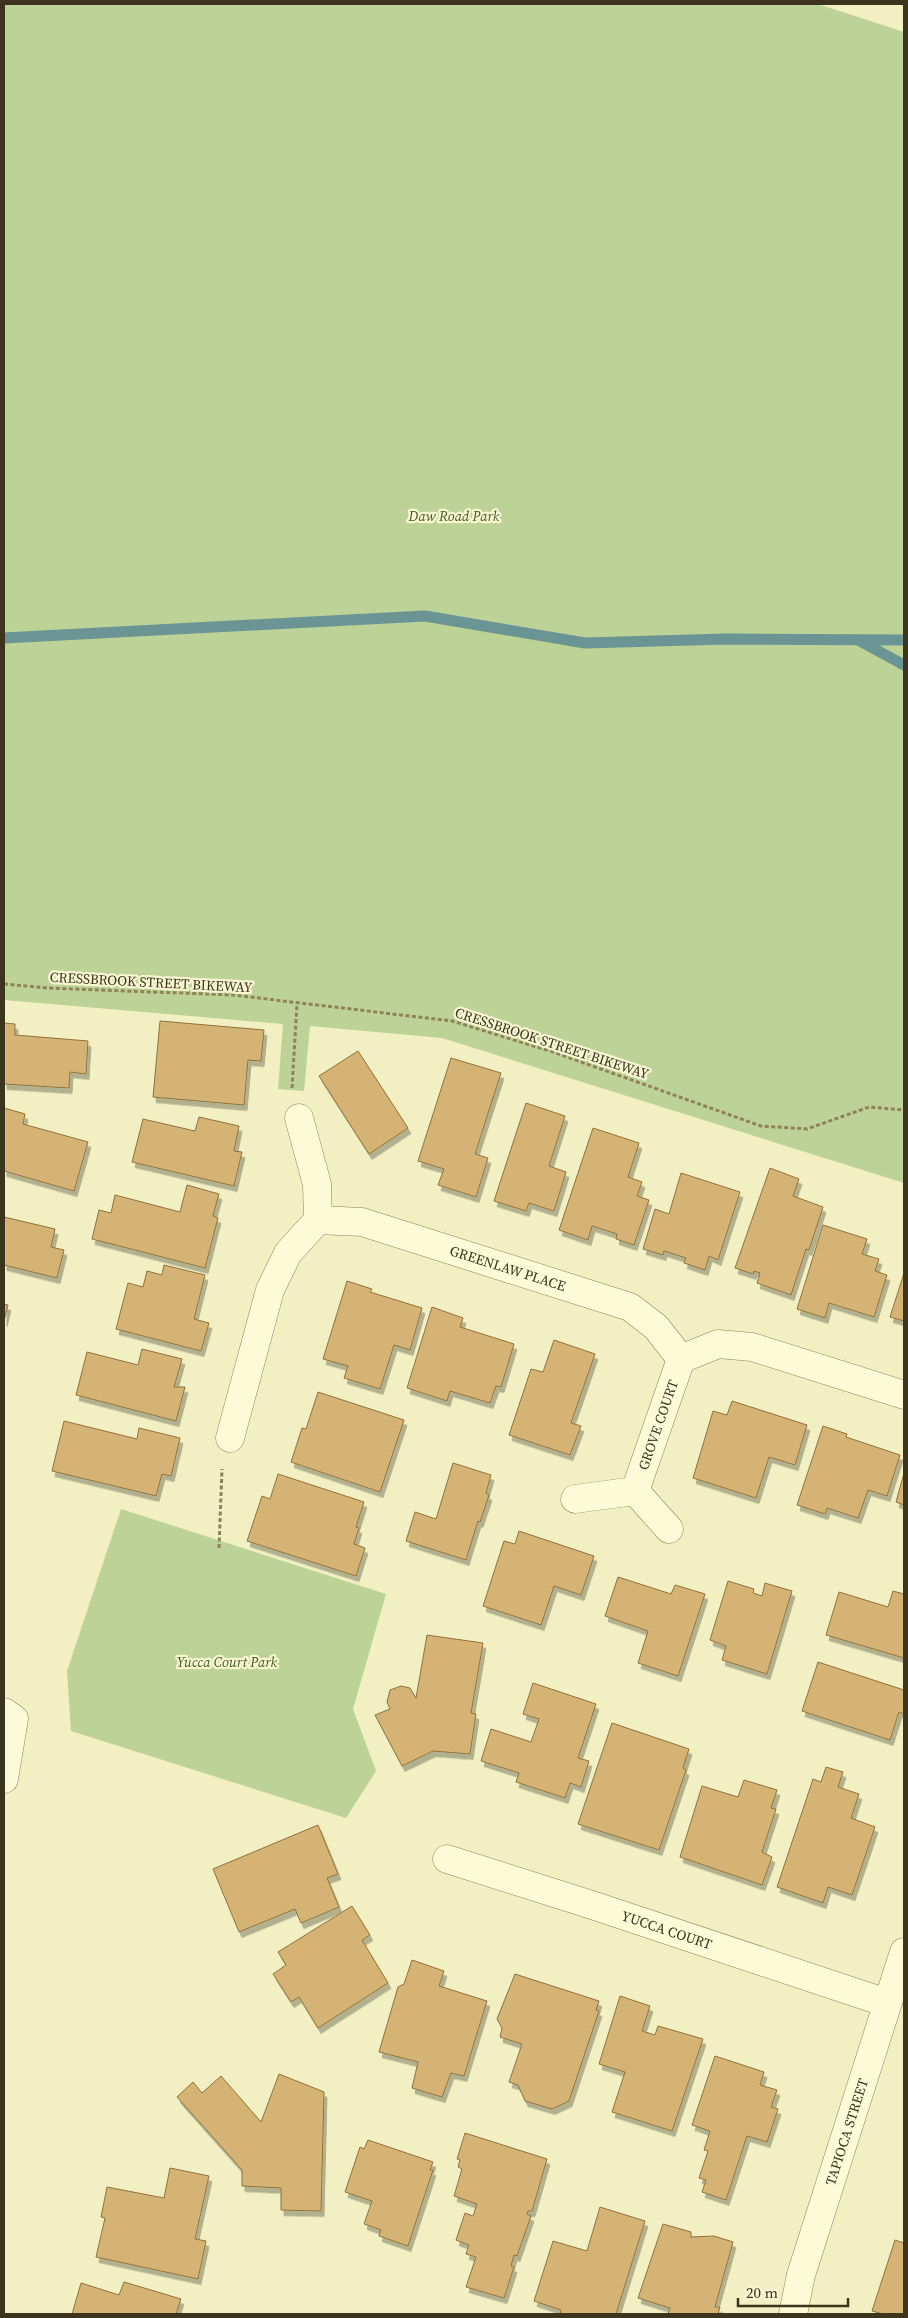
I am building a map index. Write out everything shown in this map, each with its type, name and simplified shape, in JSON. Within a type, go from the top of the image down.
[{"type":"street","points":[[230,1438],[270,1290],[288,1253],[318,1220],[317,1184],[299,1118]]},
{"type":"street","name":"GREENLAW PLACE","points":[[318,1220],[362,1222],[630,1307],[656,1327],[680,1359]]},
{"type":"street","points":[[680,1359],[718,1344],[752,1347],[904,1395]]},
{"type":"street","name":"GROVE COURT","points":[[635,1491],[680,1359]]},
{"type":"street","points":[[575,1499],[635,1491],[670,1530]]},
{"type":"street","points":[[4,1712],[14,1719],[4,1779]]},
{"type":"street","name":"YUCCA COURT","points":[[447,1859],[887,2003]]},
{"type":"street","name":"TAPIOCA STREET","points":[[793,2314],[801,2275],[904,1952]]},
{"type":"path","name":"CRESSBROOK STREET BIKEWAY","points":[[4,984],[48,988],[234,995],[452,1021],[553,1052],[761,1126],[807,1128],[869,1107],[904,1110]]},
{"type":"path","points":[[297,1004],[291,1099],[299,1118]]},
{"type":"path","points":[[219,1548],[223,1456],[230,1438]]},
{"type":"green space","name":"Daw Road Park","points":[[4,4],[818,4],[904,32],[904,1183],[442,1038],[310,1026],[304,1091],[278,1089],[283,1024],[4,1000]]},
{"type":"green space","name":"Yucca Court Park","points":[[121,1509],[386,1594],[353,1709],[376,1771],[346,1818],[71,1731],[67,1671]]},
{"type":"building","points":[[160,1021],[264,1030],[261,1061],[248,1060],[244,1105],[153,1097]]},
{"type":"building","points":[[4,1023],[15,1024],[15,1035],[88,1041],[86,1074],[70,1072],[69,1088],[4,1084]]},
{"type":"building","points":[[358,1051],[408,1128],[369,1154],[319,1076]]},
{"type":"building","points":[[451,1058],[501,1073],[475,1154],[488,1158],[476,1197],[438,1185],[444,1169],[418,1161]]},
{"type":"building","points":[[526,1103],[565,1116],[549,1166],[566,1172],[554,1211],[529,1203],[526,1211],[494,1201]]},
{"type":"building","points":[[4,1108],[25,1114],[23,1124],[88,1142],[74,1191],[4,1171]]},
{"type":"building","points":[[199,1117],[239,1126],[234,1151],[242,1152],[234,1186],[132,1162],[143,1119],[195,1131]]},
{"type":"building","points":[[593,1128],[639,1143],[628,1177],[642,1182],[637,1196],[649,1200],[634,1245],[616,1239],[617,1234],[592,1226],[588,1240],[559,1230]]},
{"type":"building","points":[[770,1168],[799,1179],[793,1196],[823,1207],[809,1250],[806,1249],[791,1295],[757,1283],[760,1273],[754,1271],[753,1274],[735,1268]]},
{"type":"building","points":[[681,1173],[740,1192],[718,1260],[709,1256],[705,1270],[684,1263],[686,1258],[664,1251],[663,1255],[643,1249],[655,1209],[669,1214]]},
{"type":"building","points":[[187,1185],[219,1194],[213,1216],[218,1218],[205,1268],[92,1239],[99,1210],[111,1213],[115,1195],[180,1212]]},
{"type":"building","points":[[4,1217],[55,1229],[51,1247],[64,1250],[57,1278],[4,1265]]},
{"type":"building","points":[[823,1225],[867,1239],[862,1254],[879,1259],[875,1271],[887,1275],[874,1317],[829,1303],[825,1318],[797,1309]]},
{"type":"building","points":[[164,1265],[205,1275],[194,1319],[209,1323],[201,1351],[116,1329],[128,1283],[143,1287],[147,1271],[162,1275]]},
{"type":"building","points":[[904,1273],[904,1321],[890,1317]]},
{"type":"building","points":[[347,1281],[372,1289],[370,1292],[422,1308],[410,1350],[394,1345],[380,1389],[344,1378],[348,1366],[323,1359]]},
{"type":"building","points":[[4,1304],[8,1305],[4,1321]]},
{"type":"building","points":[[432,1307],[463,1318],[460,1327],[514,1344],[501,1387],[496,1386],[490,1403],[450,1391],[447,1401],[407,1388]]},
{"type":"building","points":[[554,1340],[595,1354],[571,1423],[581,1426],[570,1455],[509,1435],[531,1369],[543,1372]]},
{"type":"building","points":[[142,1349],[182,1359],[174,1387],[185,1387],[176,1421],[76,1395],[87,1352],[138,1365]]},
{"type":"building","points":[[318,1392],[404,1420],[380,1492],[291,1462],[302,1428],[306,1429]]},
{"type":"building","points":[[732,1401],[807,1425],[795,1465],[769,1457],[756,1498],[693,1478],[713,1411],[727,1415]]},
{"type":"building","points":[[64,1421],[137,1439],[139,1428],[180,1438],[171,1476],[162,1474],[156,1496],[52,1471]]},
{"type":"building","points":[[823,1426],[847,1434],[846,1437],[900,1455],[887,1496],[868,1490],[858,1518],[827,1508],[825,1514],[797,1505]]},
{"type":"building","points":[[453,1463],[491,1475],[486,1493],[489,1495],[480,1522],[478,1521],[466,1560],[406,1541],[415,1512],[436,1519]]},
{"type":"building","points":[[904,1473],[904,1505],[896,1502]]},
{"type":"building","points":[[278,1474],[364,1502],[356,1527],[359,1528],[354,1544],[365,1548],[356,1576],[247,1541],[262,1496],[270,1499]]},
{"type":"building","points":[[519,1531],[594,1556],[581,1595],[554,1586],[541,1625],[483,1606],[504,1541],[515,1544]]},
{"type":"building","points":[[618,1577],[671,1594],[675,1585],[705,1594],[678,1676],[638,1663],[648,1631],[605,1616]]},
{"type":"building","points":[[728,1581],[754,1589],[753,1593],[762,1596],[765,1583],[792,1591],[767,1674],[722,1660],[726,1646],[710,1640]]},
{"type":"building","points":[[893,1591],[904,1594],[904,1658],[826,1635],[839,1592],[888,1607]]},
{"type":"building","points":[[427,1635],[483,1643],[471,1713],[476,1714],[470,1754],[433,1751],[402,1766],[375,1715],[390,1709],[387,1702],[390,1690],[401,1686],[410,1688],[416,1698]]},
{"type":"building","points":[[818,1662],[904,1690],[904,1714],[899,1712],[890,1740],[802,1711]]},
{"type":"building","points":[[533,1683],[596,1704],[578,1758],[589,1761],[581,1787],[570,1783],[565,1798],[516,1782],[519,1773],[481,1761],[491,1729],[531,1742],[539,1719],[523,1714]]},
{"type":"building","points":[[612,1723],[689,1749],[683,1768],[686,1770],[659,1850],[578,1824]]},
{"type":"building","points":[[826,1767],[843,1772],[838,1787],[859,1794],[851,1818],[875,1827],[852,1895],[828,1887],[823,1903],[777,1887],[813,1779],[821,1782]]},
{"type":"building","points":[[744,1780],[777,1790],[771,1808],[776,1809],[762,1852],[772,1857],[762,1885],[680,1857],[702,1786],[738,1797]]},
{"type":"building","points":[[318,1825],[338,1874],[327,1878],[339,1907],[301,1923],[295,1909],[239,1932],[213,1869]]},
{"type":"building","points":[[352,1906],[370,1935],[362,1940],[388,1983],[318,2028],[299,1997],[291,2002],[273,1974],[286,1965],[278,1952]]},
{"type":"building","points":[[412,1960],[444,1971],[439,1986],[487,2001],[464,2076],[451,2073],[442,2097],[412,2088],[418,2062],[379,2052],[398,1987],[404,1984]]},
{"type":"building","points":[[515,1974],[599,2001],[596,2010],[599,2011],[569,2101],[552,2109],[525,2101],[518,2085],[509,2082],[522,2044],[500,2037],[502,2028],[497,2019]]},
{"type":"building","points":[[620,1996],[650,2006],[642,2031],[655,2035],[658,2026],[703,2039],[672,2131],[612,2112],[625,2072],[599,2064]]},
{"type":"building","points":[[715,2056],[764,2072],[760,2085],[777,2090],[771,2107],[778,2109],[767,2142],[747,2136],[726,2200],[702,2192],[706,2180],[699,2178],[708,2151],[704,2150],[710,2131],[692,2125]]},
{"type":"building","points":[[279,2074],[324,2092],[321,2211],[281,2210],[281,2188],[242,2186],[242,2170],[177,2097],[193,2082],[202,2093],[221,2076],[261,2122]]},
{"type":"building","points":[[465,2133],[547,2159],[532,2211],[528,2211],[527,2214],[531,2216],[517,2256],[514,2255],[511,2266],[514,2267],[504,2298],[466,2287],[476,2257],[466,2254],[469,2245],[456,2240],[465,2213],[473,2216],[477,2204],[454,2196],[462,2169],[458,2167],[460,2160],[457,2159]]},
{"type":"building","points":[[368,2140],[433,2162],[430,2170],[433,2170],[408,2246],[379,2236],[381,2230],[364,2224],[372,2201],[345,2192],[360,2147],[364,2149]]},
{"type":"building","points":[[170,2168],[209,2176],[195,2239],[206,2241],[198,2279],[96,2257],[105,2218],[101,2217],[107,2187],[164,2198]]},
{"type":"building","points":[[600,2207],[645,2221],[616,2314],[560,2314],[561,2310],[534,2301],[553,2241],[587,2251]]},
{"type":"building","points":[[663,2224],[691,2232],[691,2237],[714,2236],[733,2242],[715,2307],[720,2307],[718,2314],[668,2314],[670,2308],[638,2298]]},
{"type":"building","points":[[895,2240],[904,2243],[904,2314],[883,2314],[872,2311]]},
{"type":"building","points":[[124,2282],[181,2299],[176,2314],[72,2314],[81,2283],[119,2295]]},
{"type":"waterway","points":[[4,638],[425,616],[585,643],[726,639],[904,640]]},
{"type":"waterway","points":[[860,641],[904,665]]}]
